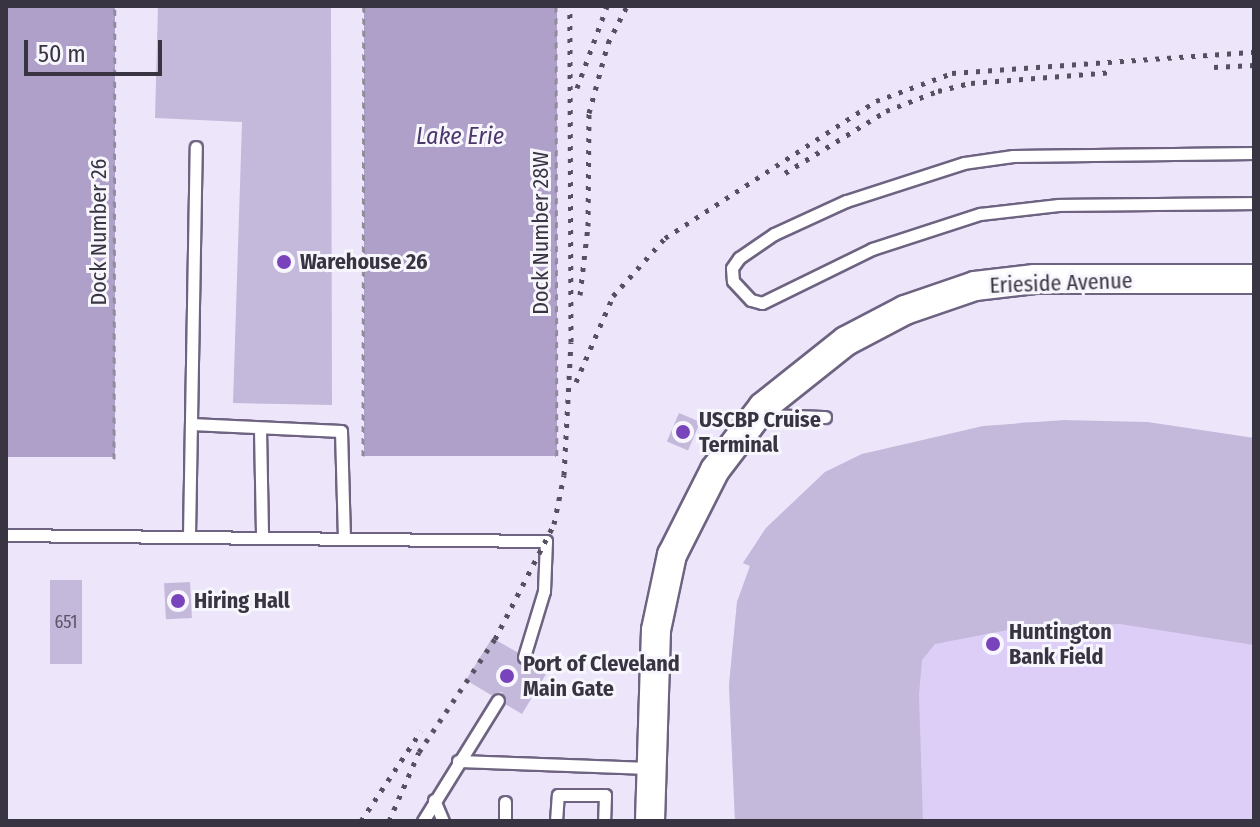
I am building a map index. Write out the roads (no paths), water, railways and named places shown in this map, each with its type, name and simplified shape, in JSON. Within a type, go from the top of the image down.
[{"type":"street","name":"Erieside Avenue","points":[[650,821],[656,630],[683,530],[715,470],[757,415],[846,341],[905,310],[975,286],[1035,279],[1254,279]]},
{"type":"lane","points":[[189,535],[196,147]]},
{"type":"lane","points":[[1254,153],[1028,155],[964,163],[846,201],[774,234],[739,258],[732,268],[733,281],[751,300],[762,303],[872,249],[980,214],[1058,205],[1254,203]]},
{"type":"lane","points":[[757,415],[825,417]]},
{"type":"lane","points":[[191,424],[341,431],[344,536]]},
{"type":"lane","points":[[260,429],[262,535]]},
{"type":"lane","points":[[6,535],[262,535],[546,541],[544,591],[524,657]]},
{"type":"lane","points":[[423,821],[498,700]]},
{"type":"lane","points":[[458,761],[650,768]]},
{"type":"lane","points":[[556,821],[558,795],[605,795],[604,821]]},
{"type":"lane","points":[[434,800],[443,821]]},
{"type":"lane","points":[[505,802],[505,821]]},
{"type":"water","points":[[6,6],[115,6],[115,457],[6,457]]},
{"type":"water","name":"Lake Erie","points":[[364,6],[557,6],[557,456],[364,456]]},
{"type":"railway","points":[[389,821],[419,752],[495,639],[554,524],[564,475],[571,342],[570,6]]},
{"type":"railway","points":[[577,88],[607,6]]},
{"type":"railway","points":[[580,295],[588,226],[589,113],[608,43],[627,6]]},
{"type":"railway","points":[[576,382],[613,296],[665,238],[876,101],[952,73],[1254,52]]},
{"type":"railway","points":[[1214,67],[1254,65]]},
{"type":"railway","points":[[785,173],[886,111],[938,91],[971,83],[1114,72]]},
{"type":"railway","points":[[361,821],[421,731]]},
{"type":"place","name":"Warehouse 26","points":[[284,262]]},
{"type":"place","name":"USCBP Cruise Terminal","points":[[683,432]]},
{"type":"place","name":"Hiring Hall","points":[[178,601]]},
{"type":"place","name":"Huntington Bank Field","points":[[993,644]]},
{"type":"place","name":"Port of Cleveland Main Gate","points":[[507,676]]}]
